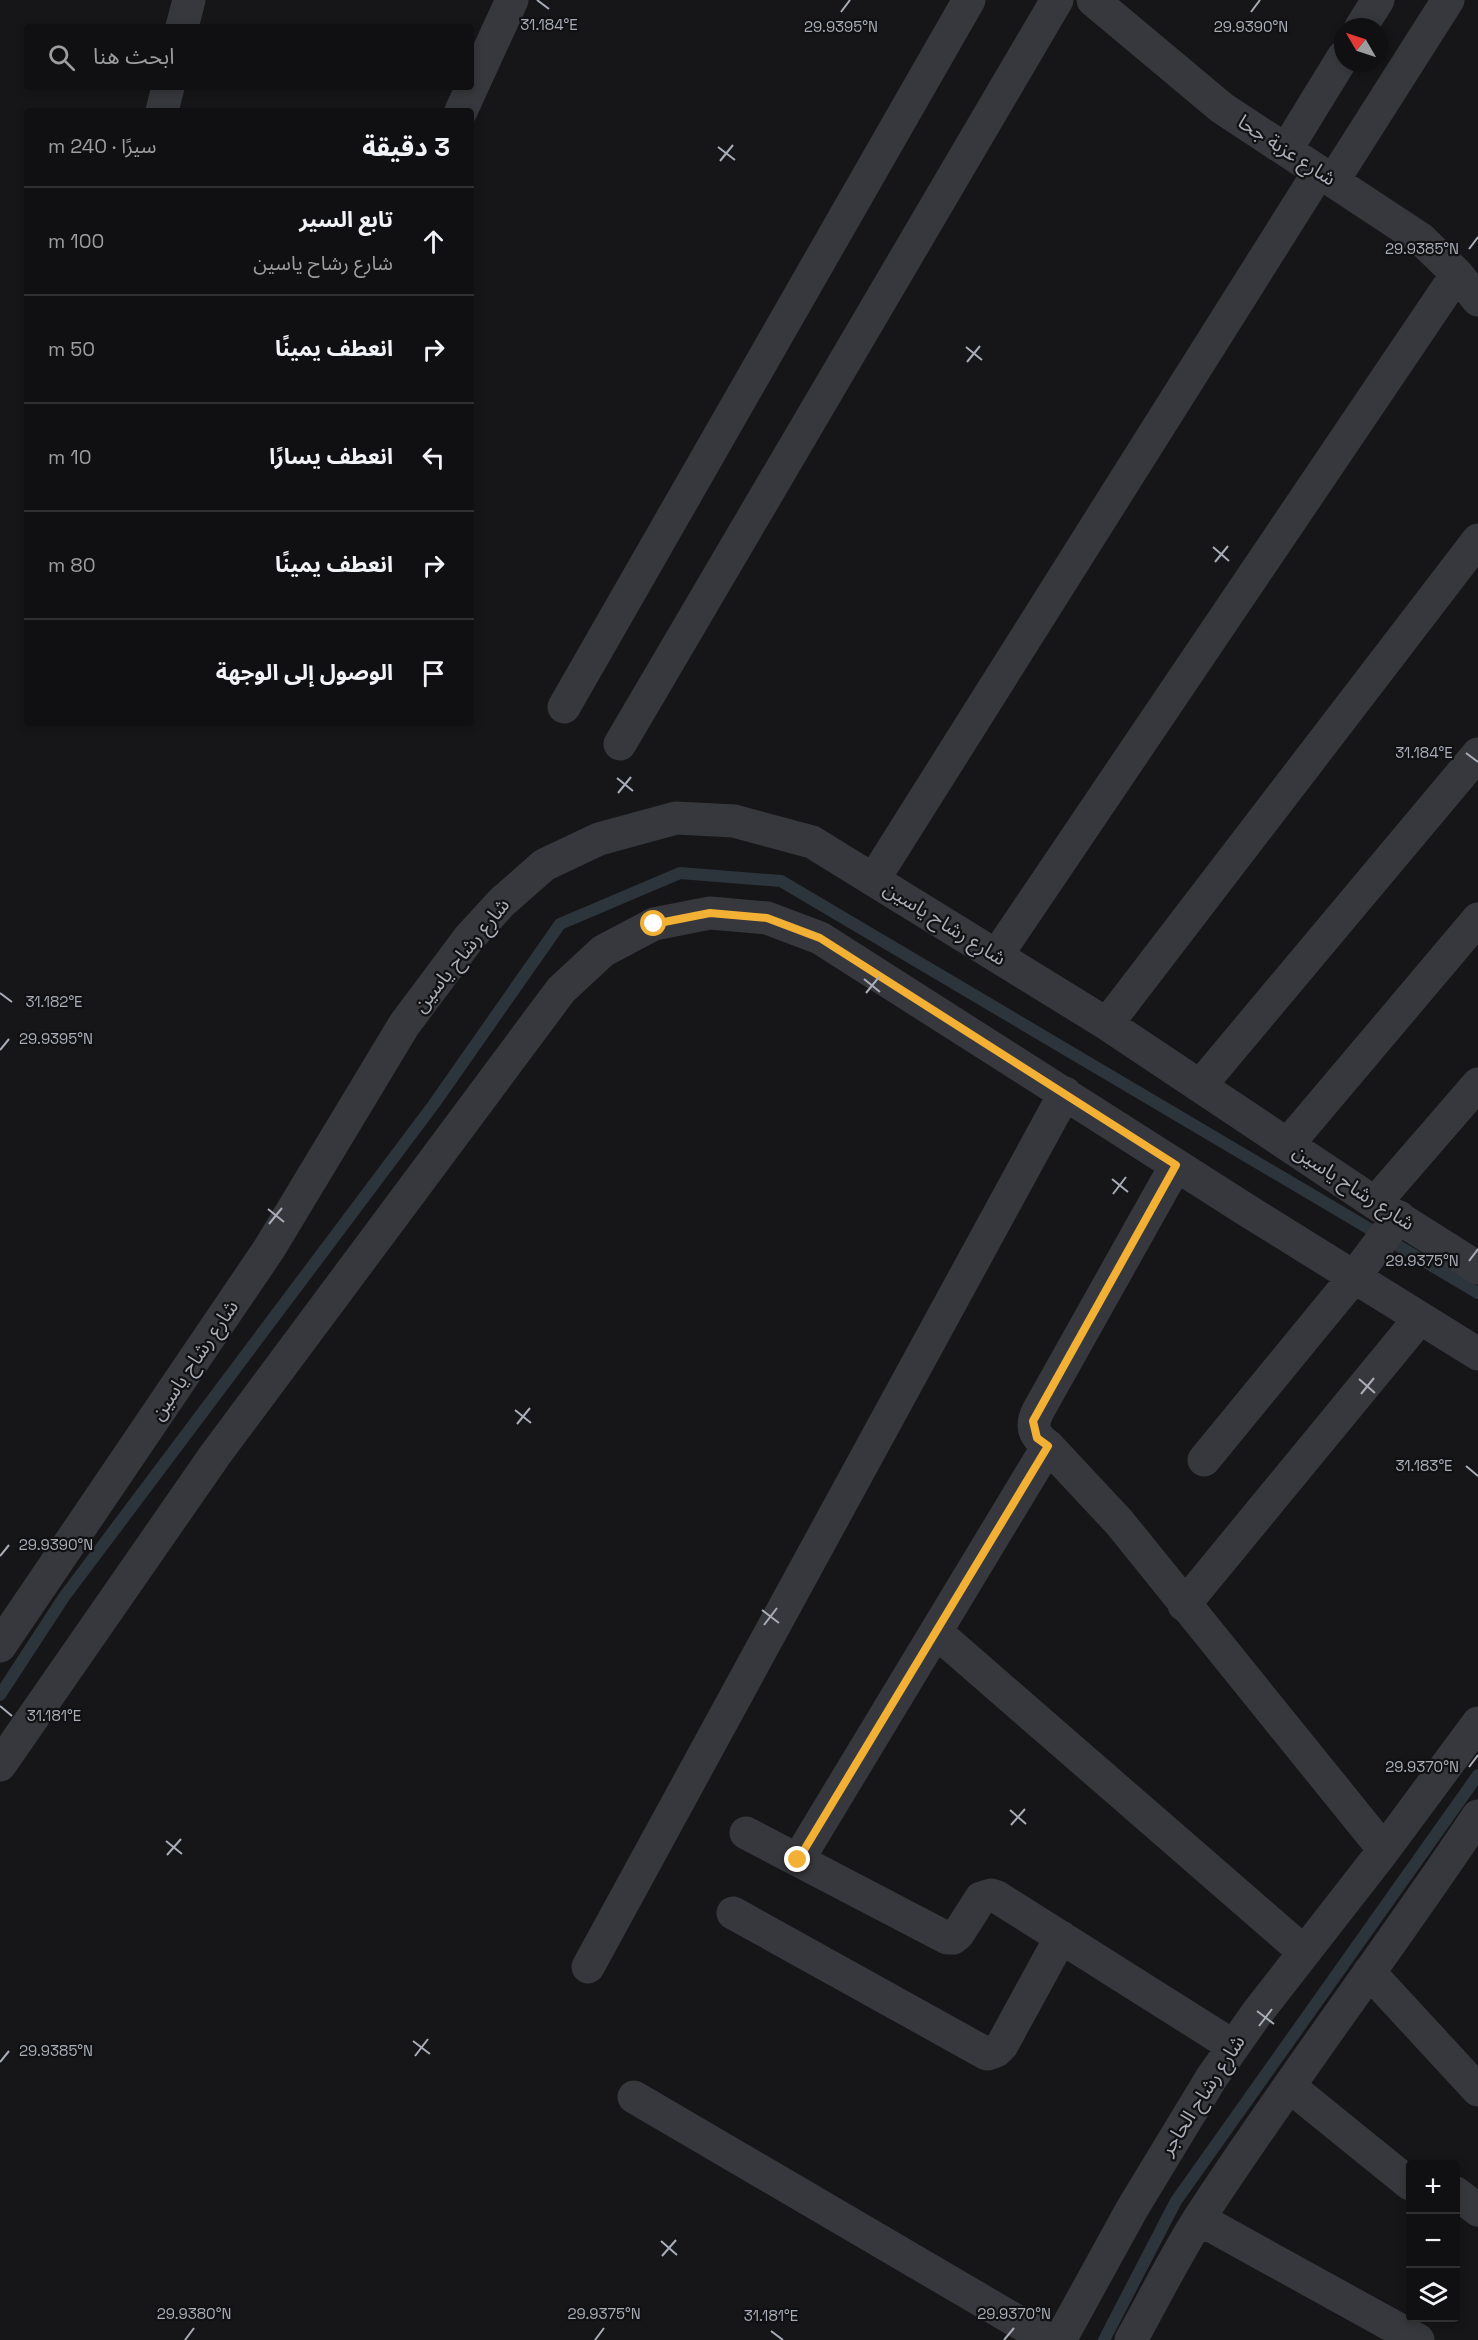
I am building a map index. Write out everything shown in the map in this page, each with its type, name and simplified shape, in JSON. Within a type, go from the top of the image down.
[{"type":"street","points":[[183,24],[189,0]]},
{"type":"street","points":[[474,83],[512,0]]},
{"type":"street","points":[[564,707],[969,0]]},
{"type":"street","points":[[620,744],[1057,0]]},
{"type":"street","points":[[1367,18],[1378,0]]},
{"type":"street","points":[[874,879],[1326,176],[1448,0]]},
{"type":"street","name":"شارع عزبة جحا","points":[[1105,4],[1222,108],[1421,239],[1472,288]]},
{"type":"street","points":[[1286,150],[1334,72]]},
{"type":"street","points":[[163,108],[167,90]]},
{"type":"street","points":[[462,108],[471,90]]},
{"type":"street","points":[[997,955],[1472,288]]},
{"type":"street","points":[[1107,1024],[1478,540]]},
{"type":"street","points":[[1200,1086],[1478,754]]},
{"type":"street","name":"شارع رشاح ياسين","points":[[0,1646],[269,1249],[404,1024],[469,939],[502,902],[544,866],[599,839],[676,818],[734,821],[812,843],[1107,1024],[1288,1144],[1387,1217],[1478,1268]]},
{"type":"street","points":[[0,1765],[222,1446],[561,990],[603,951],[654,924],[710,913],[767,918],[820,938],[1176,1165],[1361,1267],[1420,1318],[1478,1354]]},
{"type":"street","points":[[1288,1144],[1478,919]]},
{"type":"street","points":[[1204,1460],[1361,1267],[1387,1217],[1478,1084]]},
{"type":"street","points":[[588,1967],[1065,1093]]},
{"type":"street","points":[[1176,1165],[1033,1421],[1037,1438],[1048,1446],[1119,1522],[1384,1850]]},
{"type":"street","points":[[1184,1605],[1420,1318]]},
{"type":"street","points":[[798,1860],[1048,1446]]},
{"type":"street","points":[[936,1632],[1304,1952]]},
{"type":"street","name":"شارع رشاح الحاجر","points":[[1060,2340],[1171,2142],[1233,2046],[1384,1850],[1478,1723]]},
{"type":"street","points":[[1131,2340],[1199,2219],[1478,1816]]},
{"type":"street","points":[[746,1833],[947,1938],[953,1938],[958,1934],[981,1898],[991,1894],[1233,2046]]},
{"type":"street","points":[[734,1913],[987,2054],[996,2051],[1002,2045],[1061,1937]]},
{"type":"street","points":[[1369,1972],[1478,2091]]},
{"type":"street","points":[[1289,2086],[1406,2181]]},
{"type":"street","points":[[634,2097],[1049,2340]]},
{"type":"street","points":[[1460,2197],[1478,2210]]},
{"type":"street","points":[[1199,2219],[1418,2340]]},
{"type":"waterway","points":[[0,1695],[64,1597],[434,1104],[560,924],[680,873],[781,881],[1478,1293]]},
{"type":"waterway","points":[[1104,2340],[1176,2201],[1478,1775]]},
{"type":"route","points":[[654,924],[710,913],[767,918],[820,938],[1176,1165],[1033,1421],[1037,1438],[1048,1446],[798,1860]]}]
